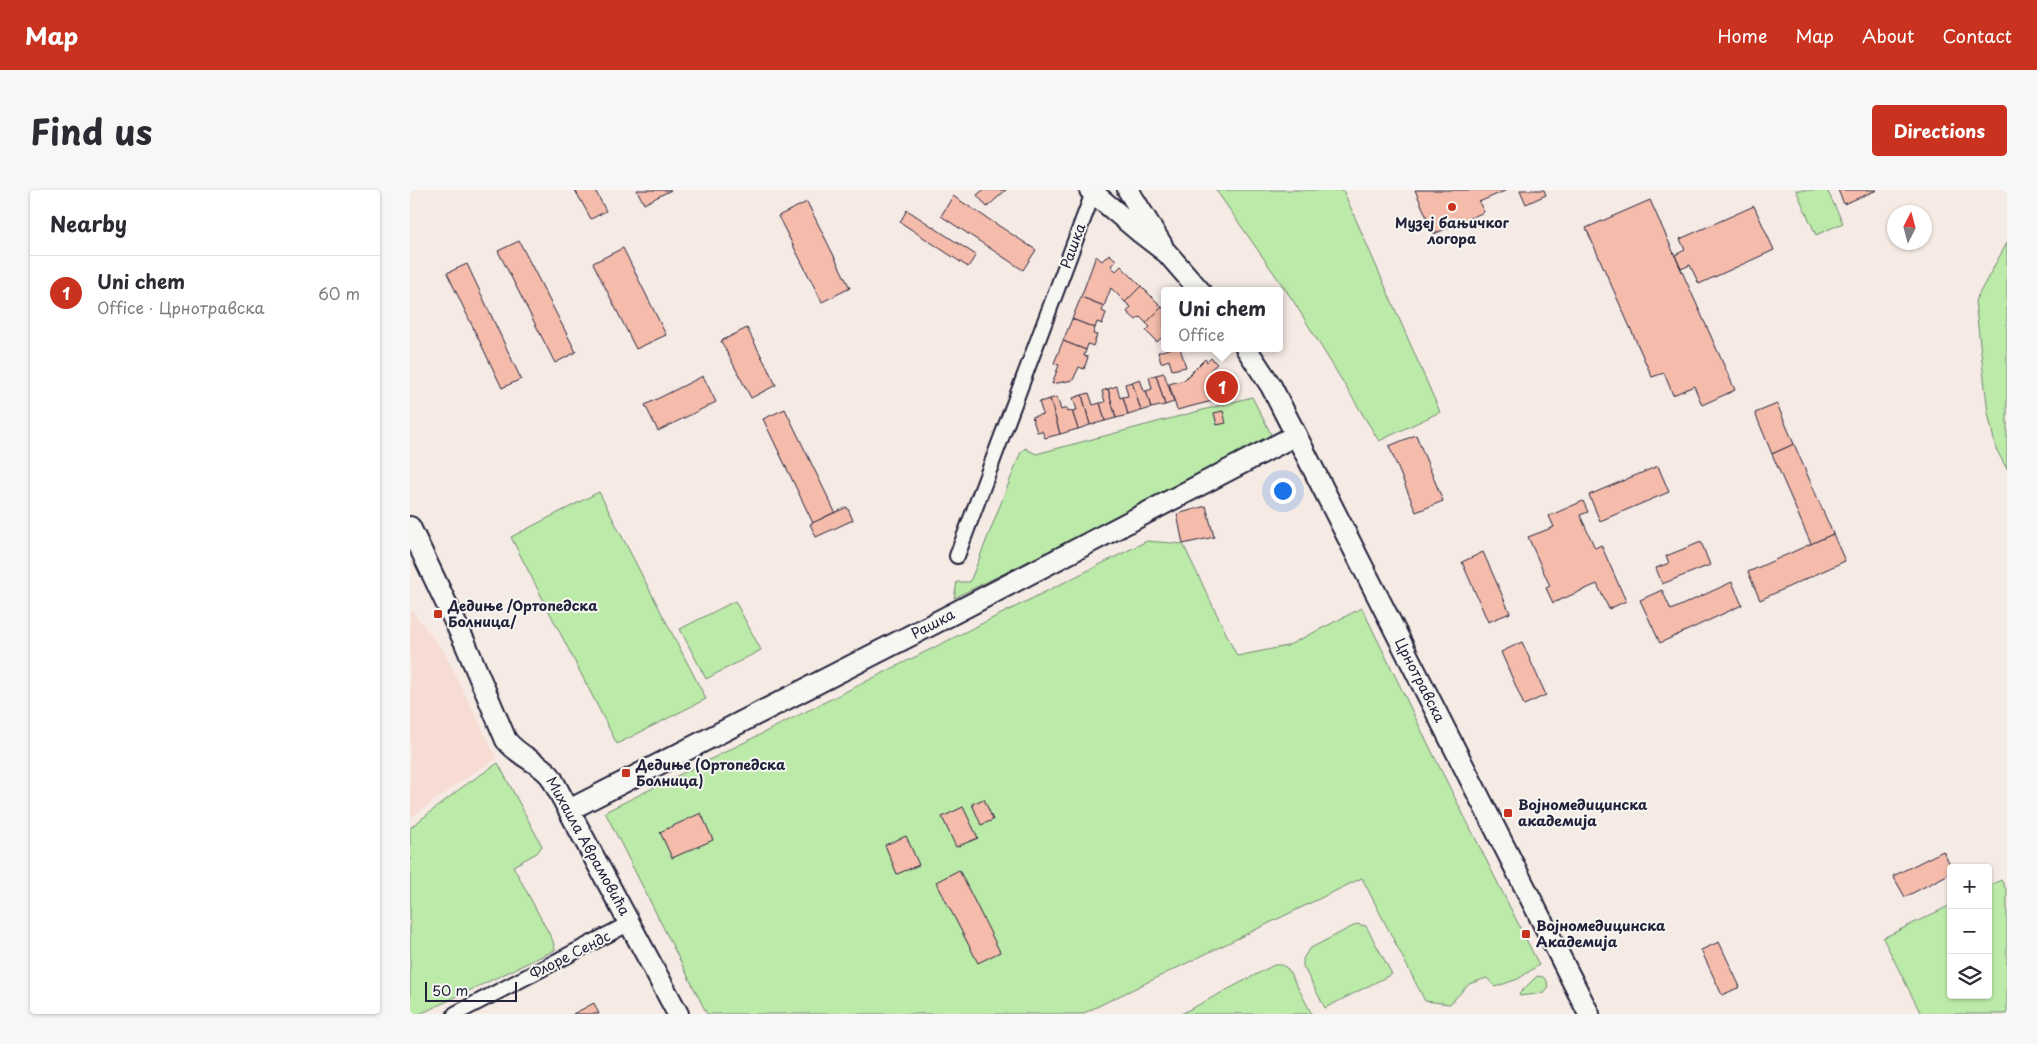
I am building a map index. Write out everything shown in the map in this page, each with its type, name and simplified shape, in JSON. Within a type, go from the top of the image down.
[{"type":"street","points":[[1128,190],[1167,253]]},
{"type":"street","points":[[1093,191],[1167,253],[1197,287]]},
{"type":"street","name":"Рашка","points":[[957,556],[1093,191]]},
{"type":"street","name":"Црнотравска","points":[[1249,352],[1271,386],[1588,1014]]},
{"type":"street","name":"Рашка","points":[[569,810],[935,623],[1296,435]]},
{"type":"street","name":"Михаила Аврамовића","points":[[410,527],[465,643],[506,740],[517,752],[548,773],[678,1014]]},
{"type":"street","name":"Флоре Сендс","points":[[455,1014],[630,923]]},
{"type":"shaded area","points":[[412,611],[443,650],[497,759],[473,773],[410,818],[410,613]]},
{"type":"green space","points":[[1216,190],[1343,190],[1440,412],[1379,441],[1294,302]]},
{"type":"green space","points":[[1796,190],[1827,190],[1843,223],[1816,235]]},
{"type":"green space","points":[[2007,243],[2007,469],[1996,449],[1988,413],[1975,301]]},
{"type":"green space","points":[[1252,397],[1271,434],[1259,447],[954,598],[957,582],[970,582],[1021,452],[1025,448],[1036,454]]},
{"type":"green space","points":[[599,492],[706,699],[617,744],[511,537]]},
{"type":"green space","points":[[1147,541],[1183,544],[1237,656],[1287,646],[1362,608],[1539,965],[1518,979],[1495,987],[1487,978],[1469,984],[1450,1004],[1425,1001],[1362,878],[1082,1014],[707,1014],[605,812]]},
{"type":"green space","points":[[735,601],[761,650],[706,679],[680,629]]},
{"type":"green space","points":[[498,763],[542,846],[537,853],[513,866],[553,941],[555,950],[420,1014],[410,1014],[410,828],[461,788]]},
{"type":"green space","points":[[2001,880],[2007,891],[2007,1014],[1921,1014],[1883,938],[1947,907],[1947,999],[1992,999],[1992,884]]},
{"type":"green space","points":[[1357,924],[1366,926],[1392,974],[1325,1008],[1303,966],[1303,959],[1309,949]]},
{"type":"green space","points":[[1274,965],[1282,965],[1288,969],[1312,1014],[1181,1014]]},
{"type":"green space","points":[[1537,976],[1543,977],[1547,981],[1548,989],[1544,993],[1520,996],[1519,994]]},
{"type":"building","points":[[575,190],[595,190],[606,211],[591,219]]},
{"type":"building","points":[[637,190],[671,190],[644,204]]},
{"type":"building","points":[[983,190],[1006,190],[987,207],[977,195]]},
{"type":"building","name":"Музеј бањичког логора","points":[[1415,190],[1507,190],[1479,202],[1484,212],[1434,234]]},
{"type":"building","name":"Музеј бањичког логора","points":[[1520,190],[1544,190],[1546,195],[1526,204]]},
{"type":"building","points":[[1838,190],[1877,190],[1844,204]]},
{"type":"building","points":[[953,196],[1036,250],[1023,270],[941,216]]},
{"type":"building","points":[[1650,200],[1735,390],[1702,405],[1694,386],[1673,395],[1664,373],[1652,377],[1586,228]]},
{"type":"building","points":[[807,202],[850,288],[822,302],[778,216]]},
{"type":"building","points":[[1754,206],[1774,250],[1699,284],[1690,265],[1681,269],[1675,255],[1685,250],[1680,239]]},
{"type":"building","points":[[907,210],[976,255],[968,267],[900,222]]},
{"type":"building","points":[[519,241],[576,352],[555,363],[498,251]]},
{"type":"building","points":[[623,248],[666,335],[636,349],[593,263]]},
{"type":"building","points":[[1109,254],[1116,260],[1111,266],[1116,271],[1121,266],[1141,286],[1125,302],[1111,288],[1104,306],[1081,297],[1096,256],[1102,261]]},
{"type":"building","points":[[467,264],[521,379],[502,388],[447,273]]},
{"type":"building","points":[[1141,286],[1161,308],[1146,323],[1140,317],[1136,320],[1127,312],[1131,307],[1125,302]]},
{"type":"building","points":[[1081,297],[1104,306],[1102,311],[1106,313],[1102,324],[1097,322],[1095,328],[1072,319]]},
{"type":"building","points":[[1161,308],[1161,338],[1157,342],[1146,331],[1150,327],[1146,323]]},
{"type":"building","points":[[1072,319],[1095,328],[1093,334],[1097,335],[1093,346],[1088,344],[1086,350],[1063,341]]},
{"type":"building","points":[[747,328],[776,385],[751,398],[721,341]]},
{"type":"building","points":[[1063,341],[1086,350],[1084,356],[1088,357],[1084,369],[1079,367],[1073,380],[1052,384],[1059,365],[1054,363]]},
{"type":"building","points":[[1158,352],[1181,352],[1186,367],[1172,370],[1169,360],[1161,363]]},
{"type":"building","points":[[1211,358],[1217,364],[1209,371],[1215,377],[1222,375],[1228,397],[1177,410],[1169,384],[1184,380],[1205,359],[1207,362]]},
{"type":"building","points":[[1164,373],[1174,402],[1165,405],[1156,375]]},
{"type":"building","points":[[1156,375],[1165,405],[1151,408],[1146,391],[1152,389],[1149,377]]},
{"type":"building","points":[[703,376],[716,402],[658,431],[645,405]]},
{"type":"building","points":[[1140,379],[1151,408],[1141,411],[1132,382]]},
{"type":"building","points":[[1132,382],[1141,411],[1128,415],[1123,397],[1128,396],[1125,384]]},
{"type":"building","points":[[1117,386],[1120,398],[1123,397],[1128,415],[1116,418],[1108,389]]},
{"type":"building","points":[[1108,389],[1116,418],[1105,421],[1100,403],[1105,402],[1102,391]]},
{"type":"building","points":[[1089,393],[1093,405],[1100,403],[1105,421],[1090,425],[1082,395]]},
{"type":"building","points":[[1082,395],[1090,425],[1078,429],[1072,411],[1077,410],[1073,398]]},
{"type":"building","points":[[1057,397],[1061,410],[1067,408],[1068,412],[1072,411],[1078,429],[1060,434],[1050,399]]},
{"type":"building","points":[[1050,399],[1060,434],[1045,438],[1042,431],[1037,432],[1032,417],[1043,414],[1039,402]]},
{"type":"building","points":[[1777,404],[1794,444],[1772,454],[1755,413]]},
{"type":"building","points":[[785,409],[835,512],[813,523],[763,419]]},
{"type":"building","points":[[1223,411],[1226,423],[1217,425],[1214,413]]},
{"type":"building","points":[[1416,435],[1443,501],[1416,512],[1389,446]]},
{"type":"building","points":[[1794,444],[1833,534],[1811,544],[1772,454]]},
{"type":"building","points":[[1658,466],[1669,492],[1600,521],[1589,495]]},
{"type":"building","points":[[1583,501],[1588,512],[1580,515],[1595,548],[1601,545],[1626,601],[1609,609],[1597,584],[1553,603],[1546,588],[1550,586],[1528,537],[1554,527],[1549,516]]},
{"type":"building","points":[[1206,506],[1214,537],[1183,544],[1177,514]]},
{"type":"building","points":[[847,507],[853,520],[816,537],[810,524]]},
{"type":"building","points":[[1833,534],[1845,561],[1760,600],[1748,572]]},
{"type":"building","points":[[1701,542],[1710,565],[1662,584],[1656,568],[1669,563],[1666,556]]},
{"type":"building","points":[[1483,552],[1510,613],[1488,622],[1462,562]]},
{"type":"building","points":[[1732,582],[1742,605],[1660,643],[1640,600],[1662,590],[1671,610]]},
{"type":"building","points":[[1522,642],[1546,695],[1524,705],[1501,652]]},
{"type":"building","points":[[984,799],[993,820],[981,825],[972,804]]},
{"type":"building","points":[[963,807],[978,838],[956,847],[942,817]]},
{"type":"building","points":[[701,813],[713,840],[672,858],[660,832]]},
{"type":"building","points":[[906,836],[919,865],[897,874],[885,845]]},
{"type":"building","points":[[1943,851],[1950,864],[1947,864],[1947,875],[1905,897],[1893,876]]},
{"type":"building","points":[[959,870],[1000,952],[978,963],[936,882]]},
{"type":"building","points":[[1719,942],[1740,987],[1722,995],[1701,950]]},
{"type":"building","points":[[594,1003],[599,1014],[573,1014]]},
{"type":"place","name":"Музеј бањичког логора","points":[[1452,207]]},
{"type":"place","name":"Uni chem","points":[[1222,387]]},
{"type":"place","name":"Дедиње /Ортопедска Болница/","points":[[438,614]]},
{"type":"place","name":"Дедиње (Ортопедска Болница)","points":[[626,773]]},
{"type":"place","name":"Војномедицинска академија","points":[[1508,813]]},
{"type":"place","name":"Војномедицинска Академија","points":[[1526,934]]}]
